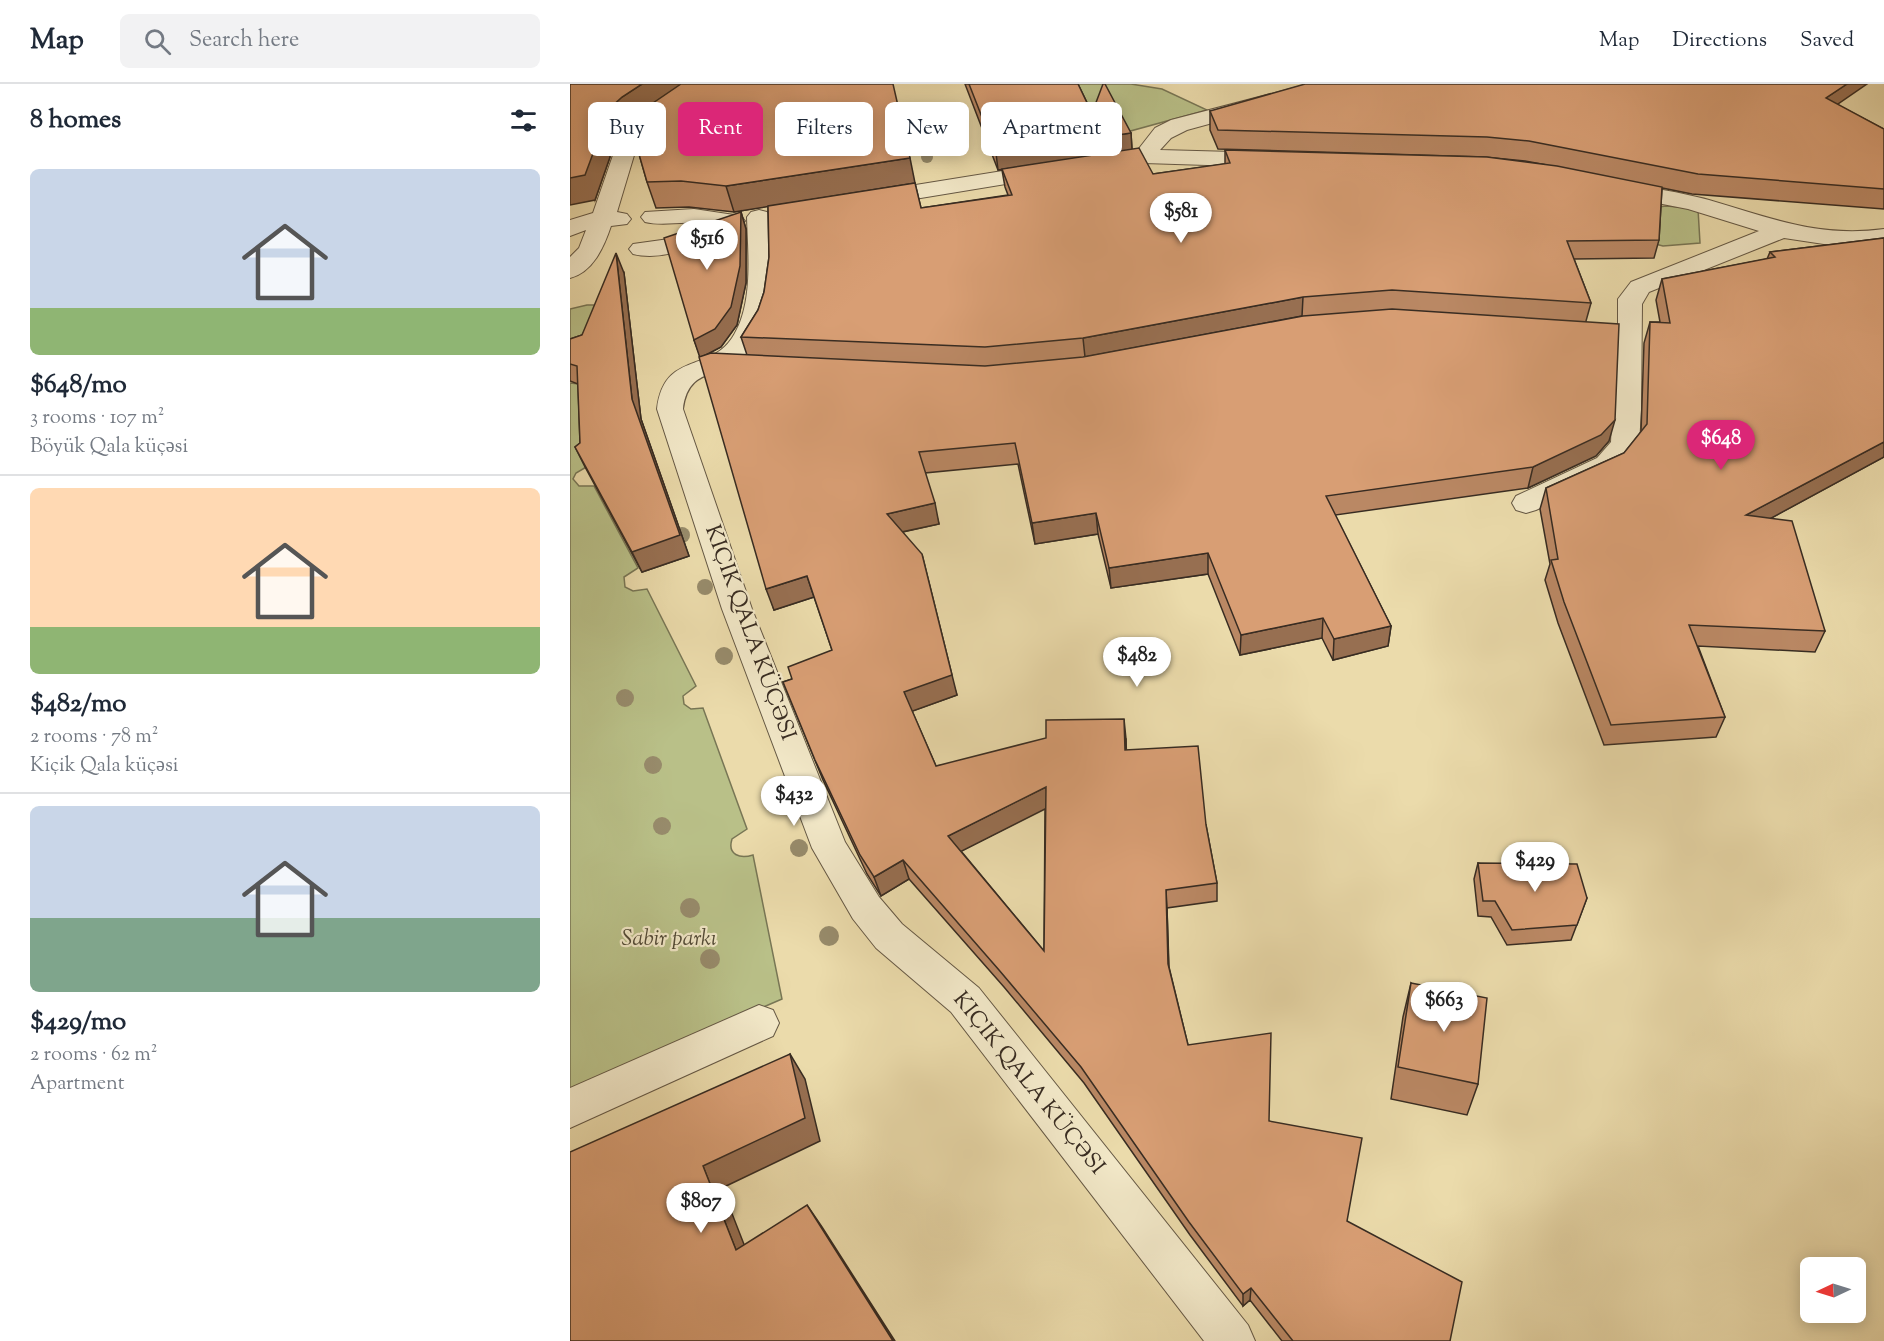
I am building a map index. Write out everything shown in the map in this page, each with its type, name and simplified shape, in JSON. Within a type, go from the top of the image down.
[{"type":"street","points":[[570,271],[590,251],[603,219],[628,140],[640,128],[706,84]]},
{"type":"street","points":[[1144,156],[1163,133],[1179,125],[1333,84]]},
{"type":"street","points":[[848,203],[1144,156],[1296,160]]},
{"type":"street","points":[[1594,184],[1699,205],[1780,231],[1848,239],[1884,236]]},
{"type":"street","points":[[570,229],[584,222],[603,219],[694,216],[758,217]]},
{"type":"street","points":[[590,251],[673,246],[758,217]]},
{"type":"street","name":"KIÇIK QALA KÜÇƏSI","points":[[758,217],[758,297],[748,332],[742,344],[733,353],[692,372],[674,386],[670,398],[670,409],[737,609],[830,848],[866,908],[889,936],[964,1000],[1232,1341]]},
{"type":"street","points":[[1526,503],[1607,465],[1625,444],[1628,411],[1629,333],[1632,325],[1628,308],[1631,295],[1640,287],[1780,231]]},
{"type":"street","points":[[1551,330],[1629,333]]},
{"type":"street","points":[[717,361],[750,366]]},
{"type":"street","points":[[570,1108],[759,1023]]},
{"type":"green space","points":[[1017,84],[1131,84],[1162,89],[1207,110],[1123,133],[1122,102],[1024,102]]},
{"type":"green space","points":[[1657,207],[1698,209],[1700,243],[1663,246],[1632,238]]},
{"type":"green space","points":[[587,305],[609,305],[570,362],[570,309]]},
{"type":"green space","name":"Sabir parkı","points":[[570,383],[579,384],[588,466],[576,473],[573,479],[579,486],[594,486],[638,568],[624,577],[625,587],[633,591],[647,589],[696,686],[683,696],[684,704],[691,709],[703,708],[747,829],[732,839],[731,849],[739,856],[753,855],[782,999],[570,1090]]},
{"type":"building","points":[[570,84],[642,84],[617,102],[588,102],[588,156],[592,156],[585,175],[570,178]]},
{"type":"building","points":[[681,84],[893,84],[897,102],[885,102],[885,156],[910,156],[910,158],[726,186],[681,181],[647,182],[640,156],[666,156],[666,102],[655,102]]},
{"type":"building","points":[[969,84],[1078,84],[1087,102],[981,102],[981,115]]},
{"type":"building","points":[[1105,84],[1115,102],[1096,102]]},
{"type":"building","points":[[1305,84],[1847,84],[1826,98],[1884,129],[1884,189],[1698,174],[1529,141],[1487,137],[1218,130],[1210,111]]},
{"type":"building","points":[[1122,116],[1131,133],[1122,134]]},
{"type":"building","points":[[1139,148],[1153,174],[1230,163],[1225,150],[1487,157],[1557,166],[1662,187],[1659,240],[1567,241],[1591,303],[1392,290],[1303,297],[1083,338],[985,347],[741,337],[758,310],[764,292],[769,257],[768,206],[915,183],[921,208],[1012,195],[1002,169],[1087,156],[1122,156],[1122,151]]},
{"type":"building","points":[[741,212],[740,266],[731,307],[715,329],[694,340],[664,238]]},
{"type":"building","points":[[1884,238],[1884,442],[1746,515],[1792,521],[1825,631],[1689,625],[1725,717],[1611,725],[1564,602],[1551,560],[1558,559],[1546,488],[1624,453],[1647,424],[1650,322],[1670,323],[1662,279],[1775,257],[1770,252]]},
{"type":"building","points":[[616,253],[632,399],[680,535],[632,552],[575,447],[580,443],[577,366],[570,364],[570,339],[582,335]]},
{"type":"building","points":[[1392,309],[1619,324],[1615,420],[1601,435],[1533,467],[1326,496],[1391,626],[1334,639],[1323,618],[1241,635],[1208,553],[1109,568],[1096,513],[1032,523],[1015,443],[919,452],[935,503],[887,514],[922,554],[952,675],[904,692],[936,766],[1046,738],[1046,720],[1124,719],[1125,750],[1198,746],[1206,825],[1217,883],[1166,890],[1168,964],[1188,1045],[1271,1033],[1269,1121],[1362,1138],[1347,1221],[1462,1282],[1450,1341],[1293,1341],[1251,1288],[1243,1294],[1189,1222],[1081,1067],[903,860],[874,877],[860,855],[815,760],[783,682],[792,679],[788,667],[832,650],[807,576],[766,589],[699,357],[711,353],[985,366],[1083,357],[1303,316]],"holes":[[[1046,787],[1044,951],[948,836]]]},
{"type":"building","points":[[1478,863],[1577,864],[1587,898],[1577,925],[1512,930],[1495,901],[1483,901]]},
{"type":"building","points":[[1411,983],[1487,998],[1478,1084],[1398,1067]]},
{"type":"building","points":[[790,1054],[805,1118],[703,1166],[736,1250],[807,1205],[893,1341],[570,1341],[570,1152]]}]
